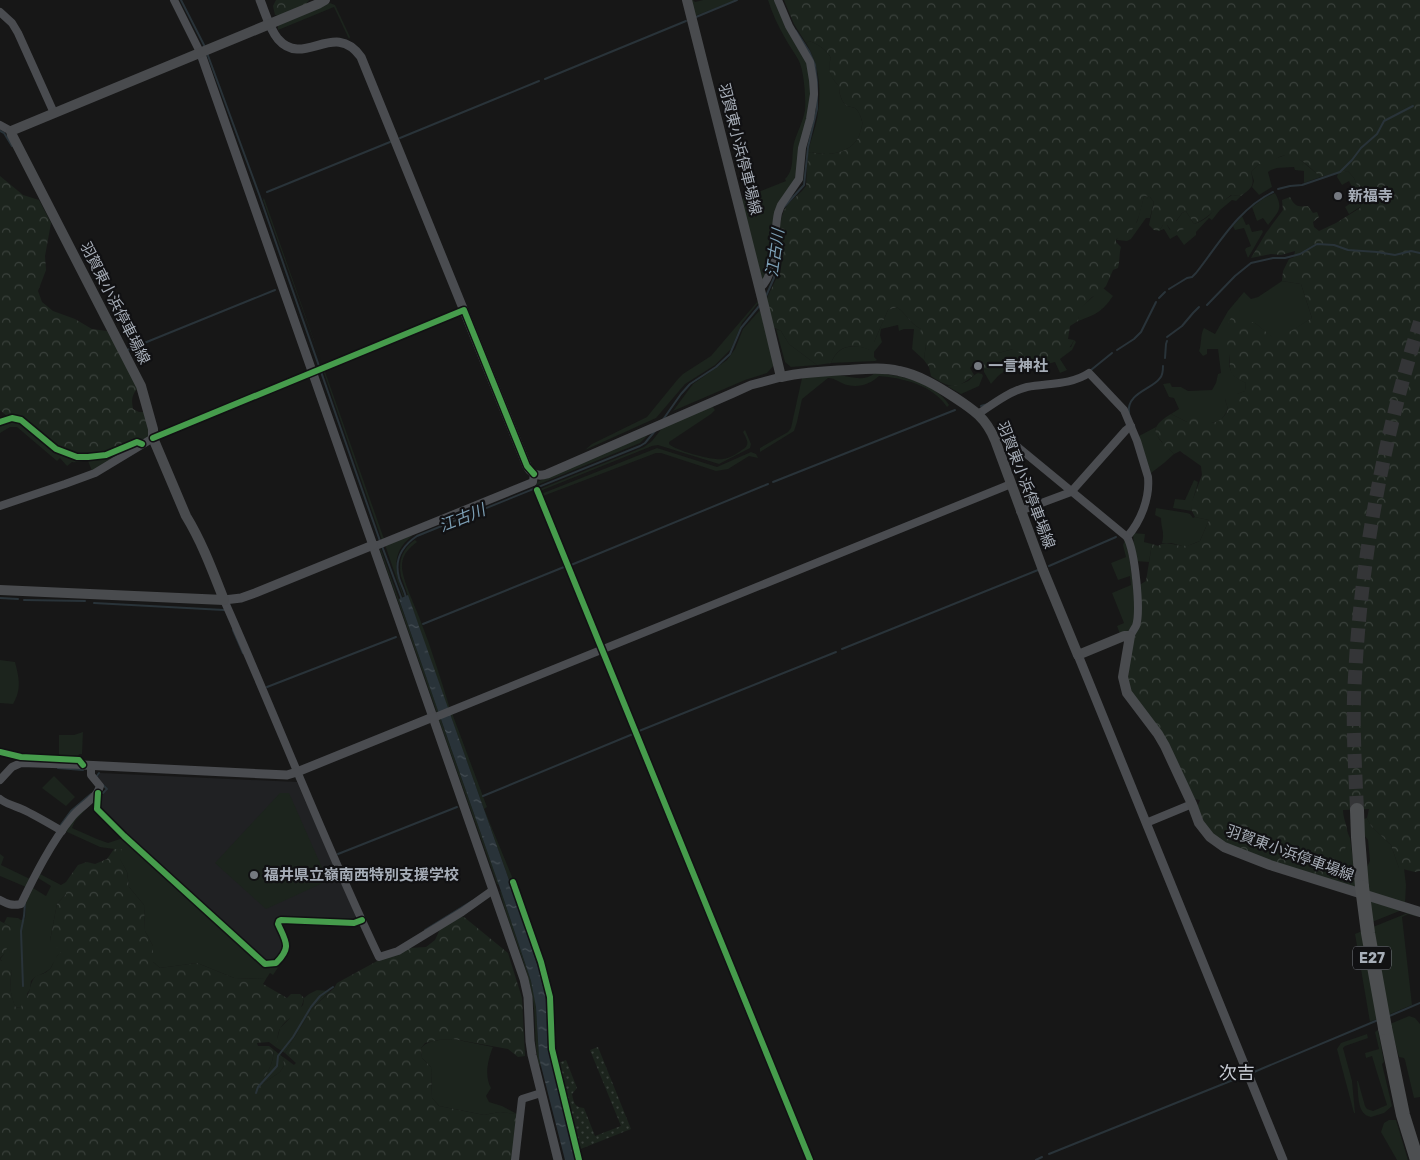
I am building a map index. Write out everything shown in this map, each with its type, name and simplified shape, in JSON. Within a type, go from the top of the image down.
[{"type":"highway","name":"E27","points":[[1357,810],[1362,887],[1372,961],[1399,1098],[1417,1160]]},
{"type":"highway","name":"E27","points":[[1385,1028],[1420,1148]]},
{"type":"main road","points":[[12,131],[271,25],[325,0]]},
{"type":"main road","name":"羽賀東小浜停車場線","points":[[687,0],[780,377],[801,373],[840,370],[897,370],[929,382],[978,414],[987,424],[995,440],[1020,511],[1078,655]]},
{"type":"main road","name":"羽賀東小浜停車場線","points":[[12,131],[12,135],[29,170],[141,386],[153,429],[153,438],[224,600]]},
{"type":"main road","points":[[0,590],[224,600]]},
{"type":"main road","points":[[1078,655],[1124,636],[1130,636]]},
{"type":"main road","name":"羽賀東小浜停車場線","points":[[1130,636],[1123,677],[1127,693],[1161,740],[1192,804],[1199,823],[1210,838],[1224,847],[1279,868],[1420,912]]},
{"type":"street","points":[[174,0],[205,52],[378,544],[524,979],[528,997],[530,1041],[558,1160]]},
{"type":"street","points":[[260,0],[278,38],[287,46],[305,49],[330,42],[342,42],[351,46],[361,57],[527,466],[534,474],[540,476],[547,474],[751,386],[780,377]]},
{"type":"street","points":[[762,298],[764,284],[770,273],[778,213],[781,205],[799,179],[802,148],[814,94],[810,62],[789,26],[778,0]]},
{"type":"street","points":[[0,12],[12,23],[18,33],[54,113]]},
{"type":"street","points":[[0,126],[12,131]]},
{"type":"street","points":[[978,414],[1026,388],[1076,379],[1089,373],[1124,410],[1148,477],[1147,496],[1143,510],[1127,537]]},
{"type":"street","points":[[1020,511],[1071,492],[1131,426]]},
{"type":"street","points":[[0,506],[95,473],[153,438]]},
{"type":"street","points":[[995,440],[1004,438],[1019,448],[1127,537],[1132,551],[1138,613],[1136,627],[1130,636]]},
{"type":"street","points":[[494,890],[398,951],[379,957],[297,772],[262,685],[224,600],[242,598],[533,482],[534,474]]},
{"type":"street","points":[[0,780],[12,767],[21,763],[287,775],[449,712],[1011,484]]},
{"type":"street","points":[[1078,655],[1283,1160]]},
{"type":"street","points":[[0,900],[15,906],[21,904],[36,873],[72,816],[98,793],[100,786],[91,775],[87,766]]},
{"type":"street","points":[[1,802],[26,811],[62,831]]},
{"type":"street","points":[[1146,824],[1192,804]]},
{"type":"street","points":[[515,1160],[522,1099],[541,1093]]},
{"type":"shaded area","name":"福井県立嶺南西特別支援学校","points":[[100,773],[297,782],[356,916],[352,921],[278,918],[276,922],[284,937],[284,949],[275,962],[265,962],[99,809],[99,798],[108,789],[97,777]]},
{"type":"green space","points":[[276,0],[309,0],[304,7],[281,16],[275,15],[273,6]]},
{"type":"green space","points":[[691,0],[695,2],[703,0],[736,0],[695,16]]},
{"type":"green space","points":[[768,0],[776,0],[809,63],[812,94],[799,174],[784,197],[769,273],[762,283],[741,201],[743,198],[786,181],[785,179],[791,167],[794,143],[805,110],[801,66],[771,10]]},
{"type":"green space","points":[[784,0],[1420,0],[1420,871],[1415,872],[1399,868],[1391,845],[1371,826],[1367,818],[1369,809],[1343,810],[1347,829],[1347,842],[1343,856],[1330,881],[1226,845],[1207,830],[1197,808],[1200,800],[1191,798],[1127,686],[1138,586],[1146,581],[1152,544],[1158,546],[1167,543],[1185,546],[1200,541],[1209,520],[1195,517],[1192,511],[1191,504],[1202,475],[1201,466],[1180,451],[1174,454],[1165,448],[1156,433],[1156,427],[1171,414],[1187,422],[1198,410],[1212,423],[1218,421],[1224,417],[1228,409],[1225,399],[1227,393],[1237,394],[1245,391],[1246,383],[1233,375],[1230,369],[1229,351],[1224,330],[1232,316],[1255,323],[1276,340],[1312,318],[1301,284],[1282,281],[1283,271],[1289,259],[1294,257],[1295,251],[1281,255],[1271,254],[1251,258],[1283,210],[1282,200],[1290,197],[1297,206],[1308,206],[1313,213],[1317,212],[1319,217],[1313,222],[1314,227],[1319,231],[1360,208],[1362,197],[1354,178],[1348,171],[1321,177],[1302,161],[1290,155],[1283,156],[1269,165],[1259,164],[1251,172],[1252,186],[1248,190],[1241,196],[1231,195],[1200,221],[1194,224],[1186,211],[1182,213],[1176,221],[1183,225],[1184,229],[1173,233],[1167,225],[1163,225],[1159,231],[1154,230],[1149,225],[1154,202],[1150,197],[1144,196],[1139,217],[1133,229],[1123,237],[1116,239],[1116,242],[1121,247],[1118,268],[1113,270],[1106,286],[1080,309],[1078,321],[1070,326],[1068,339],[1074,340],[1071,346],[1056,357],[1032,358],[1024,356],[1013,349],[998,353],[995,363],[987,370],[984,369],[979,361],[973,364],[970,368],[974,375],[958,385],[948,385],[931,376],[929,367],[924,360],[926,344],[919,337],[921,329],[913,324],[897,307],[888,310],[874,342],[874,352],[855,346],[844,348],[834,356],[831,363],[817,365],[789,344],[781,331],[773,327],[766,300],[776,279],[780,248],[780,224],[788,204],[806,186],[808,153],[825,154],[847,149],[857,140],[862,122],[860,114],[856,109],[847,106],[842,99],[839,86],[830,73],[831,58],[825,50],[816,44],[809,41],[806,43],[794,24]]},
{"type":"green space","points":[[330,3],[335,5],[350,37],[349,39],[334,7],[278,30],[278,25]]},
{"type":"green space","points":[[809,41],[827,52],[831,58],[830,73],[839,86],[842,99],[847,106],[856,109],[862,119],[862,127],[857,140],[847,149],[840,152],[825,154],[808,153],[817,119],[819,99],[817,70],[806,43]]},
{"type":"green space","points":[[1288,154],[1297,157],[1321,177],[1304,183],[1304,171],[1295,170],[1294,167],[1277,168],[1268,172],[1272,187],[1259,195],[1252,187],[1254,181],[1251,172],[1259,164]]},
{"type":"green space","points":[[1348,171],[1354,178],[1363,197],[1360,207],[1349,214],[1345,207],[1351,203],[1351,191],[1353,189],[1349,181],[1342,185],[1337,177],[1338,172]]},
{"type":"green space","points":[[0,176],[23,195],[39,200],[51,223],[45,256],[46,270],[38,291],[42,302],[53,311],[75,319],[92,329],[107,331],[139,387],[133,394],[132,405],[133,409],[139,412],[147,412],[150,435],[145,440],[138,440],[102,454],[72,454],[50,443],[34,427],[22,419],[8,417],[0,410]]},
{"type":"green space","points":[[1275,193],[1278,198],[1279,210],[1268,225],[1263,218],[1257,221],[1252,207]]},
{"type":"green space","points":[[1232,195],[1241,196],[1236,201],[1232,200],[1212,220],[1209,218],[1196,232],[1196,235],[1184,245],[1177,235],[1170,239],[1164,229],[1159,231],[1163,225],[1167,225],[1170,230],[1182,213],[1186,211],[1194,224],[1199,222]]},
{"type":"green space","points":[[1144,196],[1150,197],[1154,202],[1150,218],[1146,218],[1131,239],[1127,241],[1116,240],[1137,222]]},
{"type":"green space","points":[[264,198],[323,366],[263,200]]},
{"type":"green space","points":[[1242,216],[1246,225],[1249,224],[1252,232],[1262,230],[1263,232],[1248,258],[1245,250],[1251,246],[1244,228],[1235,230],[1233,226]]},
{"type":"green space","points":[[1282,281],[1301,284],[1312,318],[1276,341],[1255,323],[1229,354],[1229,365],[1232,372],[1246,383],[1245,391],[1225,399],[1228,409],[1220,421],[1212,423],[1187,422],[1171,414],[1179,409],[1174,398],[1169,397],[1163,384],[1170,383],[1172,387],[1181,387],[1188,391],[1212,390],[1218,374],[1221,373],[1218,349],[1207,349],[1207,354],[1203,356],[1199,351],[1204,328],[1215,334],[1228,311],[1244,292],[1251,299],[1258,297]]},
{"type":"green space","points":[[1103,288],[1113,296],[1098,312],[1078,321],[1079,309]]},
{"type":"green space","points":[[758,301],[742,323],[731,349],[715,365],[685,384],[656,418],[585,450],[592,444],[647,417],[683,374],[711,356]]},
{"type":"green space","points":[[897,307],[913,324],[921,329],[926,344],[924,360],[912,349],[914,329],[899,331],[898,325],[881,329],[882,342],[874,352],[874,357],[877,360],[831,363],[839,351],[849,346],[874,351],[874,342],[888,310]]},
{"type":"green space","points":[[760,310],[775,364],[767,373],[745,380],[673,411],[693,384],[727,360],[735,349],[743,329]]},
{"type":"green space","points":[[776,329],[781,331],[789,344],[817,365],[791,367],[785,362]]},
{"type":"green space","points":[[1074,340],[1076,342],[1072,350],[1060,359],[1067,370],[1060,373],[1055,362],[1044,365],[1043,362],[1033,364],[1025,360],[1006,366],[1006,370],[991,384],[984,372],[984,369],[987,370],[998,353],[1013,349],[1071,347]]},
{"type":"green space","points":[[323,370],[384,539],[382,540]]},
{"type":"green space","points":[[875,373],[906,378],[926,385],[943,397],[949,405],[947,407],[941,399],[926,388],[907,381],[879,376],[868,383],[856,386],[847,385],[828,378],[802,399],[794,431],[760,452],[760,448],[788,432],[791,428],[802,378],[839,375],[862,378]]},
{"type":"green space","points":[[978,373],[983,376],[979,386],[961,394],[947,386],[966,382]]},
{"type":"green space","points":[[712,406],[715,410],[711,414],[669,442],[669,444],[679,450],[695,455],[723,459],[735,455],[745,448],[747,440],[743,432],[745,430],[751,444],[750,448],[719,464],[658,445],[652,446],[540,491],[540,489],[644,447],[652,441],[663,427]]},
{"type":"green space","points":[[11,419],[24,424],[47,445],[65,456],[85,459],[95,458],[135,445],[92,471],[88,461],[72,462],[67,466],[60,458],[57,461],[17,427],[10,427],[0,433],[0,423]]},
{"type":"green space","points":[[1156,427],[1161,441],[1174,454],[1151,473],[1139,436]]},
{"type":"green space","points":[[649,433],[640,443],[537,485],[536,483],[539,481]]},
{"type":"green space","points":[[657,448],[717,467],[751,452],[756,454],[758,458],[749,456],[728,469],[716,471],[656,453],[543,496],[568,563],[541,494]]},
{"type":"green space","points":[[1194,480],[1198,482],[1192,511],[1173,508],[1175,499],[1185,500]]},
{"type":"green space","points":[[1156,508],[1187,513],[1193,518],[1209,520],[1200,541],[1185,547],[1171,543],[1162,543],[1161,518],[1155,515]]},
{"type":"green space","points":[[1133,533],[1145,534],[1144,542],[1152,544],[1149,562],[1135,561]]},
{"type":"green space","points":[[410,534],[412,536],[400,550],[396,564],[403,597],[385,545]]},
{"type":"green space","points":[[415,540],[417,542],[405,554],[402,570],[436,665],[450,709],[448,710],[401,576],[400,565],[402,556],[407,547]]},
{"type":"green space","points":[[1125,540],[1127,543],[1135,604],[1133,625],[1128,631],[1120,634],[1117,626],[1124,623],[1112,593],[1131,585],[1130,576],[1118,580],[1111,563],[1126,557],[1123,545]]},
{"type":"green space","points":[[381,549],[439,713],[437,713]]},
{"type":"green space","points":[[0,660],[15,662],[19,688],[13,704],[0,703]]},
{"type":"green space","points":[[452,713],[487,807],[484,809],[513,879],[509,880],[450,714]]},
{"type":"green space","points":[[440,717],[499,885],[497,884],[439,720]]},
{"type":"green space","points":[[83,732],[82,754],[79,754],[78,758],[59,757],[59,735],[74,735]]},
{"type":"green space","points":[[54,776],[75,797],[66,806],[42,788]]},
{"type":"green space","points":[[280,793],[289,793],[327,879],[325,882],[266,909],[215,863]]},
{"type":"green space","points":[[90,805],[75,821],[72,828],[108,843],[123,838],[264,965],[276,965],[282,958],[283,960],[273,975],[270,973],[266,979],[234,978],[197,963],[160,968],[153,962],[153,946],[145,931],[144,905],[129,887],[127,872],[114,849],[100,847],[65,831],[76,816]]},
{"type":"green space","points":[[1367,818],[1371,826],[1391,845],[1399,868],[1404,868],[1406,885],[1405,904],[1369,894],[1367,867],[1370,861],[1368,840],[1364,835],[1363,819]]},
{"type":"green space","points":[[1347,831],[1350,838],[1357,889],[1330,881],[1342,857]]},
{"type":"green space","points":[[114,849],[122,849],[120,859],[127,872],[129,887],[144,905],[145,931],[153,946],[153,962],[160,968],[197,963],[234,978],[266,979],[263,984],[287,998],[291,994],[300,994],[304,998],[300,1010],[280,1029],[277,1037],[277,1048],[269,1042],[257,1043],[258,1046],[269,1046],[274,1050],[267,1074],[262,1081],[264,1083],[280,1072],[284,1066],[283,1057],[294,1065],[296,1063],[285,1053],[312,1009],[337,983],[379,960],[410,948],[426,947],[435,940],[440,929],[460,917],[464,917],[508,953],[522,998],[525,1056],[518,1057],[508,1049],[453,1039],[425,1043],[421,1048],[422,1058],[431,1067],[432,1098],[439,1106],[484,1115],[500,1112],[517,1114],[513,1160],[0,1160],[0,959],[1,961],[4,960],[12,971],[10,985],[12,999],[16,1008],[21,1007],[23,1001],[27,999],[34,978],[50,969],[55,958],[68,949],[68,946],[56,948],[50,941],[57,904],[66,894],[66,882],[78,865],[87,862],[95,864],[107,859]]},
{"type":"green space","points":[[0,854],[4,857],[1,865],[30,879],[26,887],[0,876]]},
{"type":"green space","points":[[40,874],[61,885],[66,882],[66,894],[57,904],[50,941],[68,946],[69,949],[58,955],[50,969],[31,981],[27,1000],[21,1007],[16,1008],[11,990],[12,971],[0,959],[4,954],[11,927],[4,923],[7,917],[25,919],[26,903],[33,888],[46,896],[51,886],[38,878]]},
{"type":"green space","points":[[513,886],[549,997],[550,1043],[553,1060],[551,1062],[548,1013],[543,983],[526,927],[511,887]]},
{"type":"green space","points":[[500,891],[531,981],[536,1005],[541,1066],[537,1056],[533,1004],[529,982]]},
{"type":"green space","points":[[1369,900],[1402,910],[1372,922]]},
{"type":"green space","points":[[1410,912],[1418,917],[1408,914],[1402,917],[1412,1005],[1388,1015],[1373,927]]},
{"type":"green space","points":[[0,921],[11,927],[13,936],[0,958]]},
{"type":"green space","points":[[1362,931],[1377,1019],[1370,1022],[1355,934]]},
{"type":"green space","points":[[317,990],[330,991],[312,1009],[285,1053],[277,1048],[280,1028],[303,1005],[304,998]]},
{"type":"green space","points":[[1409,1016],[1415,1018],[1420,1024],[1420,1097],[1414,1098],[1405,1060],[1399,1057],[1390,1024]]},
{"type":"green space","points":[[1378,1030],[1384,1062],[1382,1064],[1392,1106],[1384,1113],[1371,1117],[1366,1115],[1361,1108],[1357,1081],[1367,1109],[1373,1111],[1387,1105],[1372,1056],[1366,1058],[1365,1053],[1379,1049],[1375,1032]]},
{"type":"green space","points":[[1367,1034],[1368,1038],[1343,1048],[1352,1081],[1354,1113],[1337,1049],[1341,1043]]},
{"type":"green space","points":[[453,1039],[493,1047],[488,1068],[491,1088],[486,1096],[489,1102],[517,1114],[500,1112],[484,1115],[439,1106],[432,1098],[431,1067],[422,1058],[421,1048],[431,1041]]},
{"type":"green space","points":[[598,1047],[631,1129],[578,1150],[558,1063],[566,1060],[577,1088],[572,1094],[574,1102],[576,1106],[584,1108],[595,1136],[621,1126],[590,1050]]},
{"type":"green space","points":[[274,1050],[283,1057],[284,1066],[280,1072],[264,1083],[262,1081],[267,1074]]},
{"type":"green space","points":[[1389,1120],[1396,1120],[1408,1160],[1397,1160],[1381,1132],[1384,1123]]},
{"type":"water","points":[[408,595],[540,973],[547,1004],[549,1050],[575,1160],[565,1160],[539,1058],[536,1007],[531,981],[399,599]]},
{"type":"waterway","points":[[181,0],[205,47]]},
{"type":"waterway","points":[[696,17],[737,0]]},
{"type":"waterway","points":[[545,79],[686,21]]},
{"type":"waterway","name":"江古川","points":[[784,207],[804,185],[808,147],[817,109],[815,65],[809,51],[796,31]]},
{"type":"waterway","points":[[207,53],[259,194],[380,541]]},
{"type":"waterway","points":[[400,138],[539,81]]},
{"type":"waterway","points":[[1278,189],[1302,185],[1340,172],[1361,148],[1377,134],[1384,121],[1413,106]]},
{"type":"waterway","points":[[0,131],[4,133],[12,146]]},
{"type":"waterway","points":[[267,192],[390,142]]},
{"type":"waterway","points":[[1169,289],[1192,277],[1239,217],[1273,192]]},
{"type":"waterway","name":"江古川","points":[[766,296],[774,278],[779,241]]},
{"type":"waterway","points":[[1207,305],[1235,276],[1251,263],[1300,254],[1317,244],[1334,245],[1348,250],[1395,255],[1411,251],[1420,253]]},
{"type":"waterway","points":[[127,350],[275,290]]},
{"type":"waterway","points":[[1159,298],[1165,292]]},
{"type":"waterway","points":[[1117,350],[1141,332],[1156,302]]},
{"type":"waterway","name":"江古川","points":[[662,421],[690,384],[716,367],[730,354],[741,328],[760,305]]},
{"type":"waterway","points":[[1167,337],[1182,326],[1199,307]]},
{"type":"waterway","points":[[1165,358],[1167,341]]},
{"type":"waterway","points":[[1091,370],[1112,353]]},
{"type":"waterway","points":[[1129,413],[1129,406],[1132,401],[1141,392],[1157,382],[1162,375],[1163,366]]},
{"type":"waterway","points":[[981,406],[988,404]]},
{"type":"waterway","points":[[773,482],[955,410]]},
{"type":"waterway","name":"江古川","points":[[406,598],[399,578],[399,559],[403,549],[417,536],[640,446],[655,431]]},
{"type":"waterway","points":[[571,565],[768,484]]},
{"type":"waterway","points":[[1049,566],[1116,537]]},
{"type":"waterway","points":[[382,546],[402,600]]},
{"type":"waterway","points":[[423,624],[564,567]]},
{"type":"waterway","points":[[842,649],[1038,570]]},
{"type":"waterway","points":[[0,598],[18,599]]},
{"type":"waterway","points":[[24,600],[85,601]]},
{"type":"waterway","points":[[94,603],[224,610]]},
{"type":"waterway","points":[[233,630],[243,653]]},
{"type":"waterway","points":[[267,687],[396,637]]},
{"type":"waterway","points":[[639,731],[836,652]]},
{"type":"waterway","points":[[483,796],[633,734]]},
{"type":"waterway","points":[[58,768],[83,770]]},
{"type":"waterway","points":[[97,778],[99,773]]},
{"type":"waterway","points":[[102,784],[107,789],[103,793]]},
{"type":"waterway","points":[[60,826],[71,811],[91,794]]},
{"type":"waterway","points":[[338,854],[457,807]]},
{"type":"waterway","points":[[425,930],[472,901]]},
{"type":"waterway","points":[[23,986],[21,931],[25,903]]},
{"type":"waterway","points":[[256,1093],[258,1087],[277,1066],[278,1056],[293,1037],[311,1007],[320,996],[333,987]]},
{"type":"waterway","points":[[1387,1017],[1420,1003]]},
{"type":"waterway","points":[[1254,1072],[1378,1020]]},
{"type":"waterway","points":[[1049,1154],[1243,1076]]},
{"type":"waterway","points":[[1036,1160],[1042,1157]]},
{"type":"tunnel","points":[[1357,810],[1354,694],[1363,587],[1376,497],[1385,453],[1420,322]]},
{"type":"cycle path","points":[[153,438],[464,310],[527,466],[534,474]]},
{"type":"cycle path","points":[[0,422],[12,418],[21,420],[56,449],[77,457],[106,455],[137,442],[142,444]]},
{"type":"cycle path","points":[[537,490],[810,1160]]},
{"type":"cycle path","points":[[0,752],[21,757],[79,760],[83,765]]},
{"type":"cycle path","points":[[98,793],[97,809],[124,836],[265,964],[276,963],[286,948],[285,940],[278,924],[281,920],[354,923],[362,920]]},
{"type":"cycle path","points":[[513,882],[541,962],[550,997],[552,1049],[579,1160]]},
{"type":"place","name":"新福寺","points":[[1338,196]]},
{"type":"place","name":"一言神社","points":[[978,366]]},
{"type":"place","name":"福井県立嶺南西特別支援学校","points":[[254,875]]},
{"type":"district","name":"次吉","points":[[1237,1073]]}]
